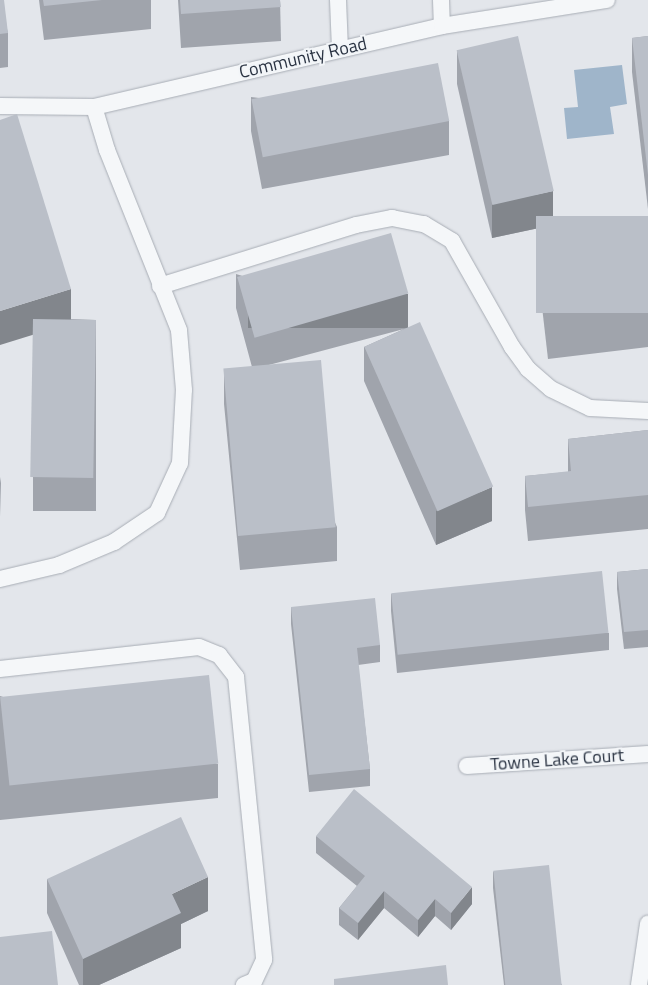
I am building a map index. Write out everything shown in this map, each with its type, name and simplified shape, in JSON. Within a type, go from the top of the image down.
[{"type":"lane","points":[[338,0],[340,49]]},
{"type":"lane","points":[[441,0],[442,26]]},
{"type":"lane","name":"Community Road","points":[[0,106],[94,107],[442,26],[607,0]]},
{"type":"lane","points":[[0,579],[59,565],[114,542],[157,513],[180,464],[184,390],[179,330],[107,150],[94,107]]},
{"type":"lane","points":[[160,286],[356,225],[392,218],[424,224],[452,241],[512,347],[528,369],[552,389],[590,408],[648,411]]},
{"type":"lane","points":[[0,670],[199,647],[219,655],[236,677],[264,960],[254,981],[244,985]]},
{"type":"lane","name":"Towne Lake Court","points":[[467,766],[648,754]]},
{"type":"lane","points":[[639,985],[645,963],[648,924]]},
{"type":"water","points":[[622,65],[627,104],[610,107],[614,134],[567,139],[564,108],[578,107],[574,70]]},
{"type":"building","points":[[0,0],[4,0],[8,33],[0,34]]},
{"type":"building","points":[[43,0],[102,0],[44,6]]},
{"type":"building","points":[[180,0],[280,0],[281,7],[181,14]]},
{"type":"building","points":[[518,36],[554,191],[492,205],[457,50]]},
{"type":"building","points":[[648,36],[648,175],[632,38]]},
{"type":"building","points":[[438,63],[449,121],[263,157],[251,99]]},
{"type":"building","points":[[17,114],[71,289],[0,311],[0,120]]},
{"type":"building","points":[[536,216],[648,216],[648,313],[536,313]]},
{"type":"building","points":[[391,233],[408,294],[255,338],[237,277]]},
{"type":"building","points":[[33,319],[96,320],[93,478],[30,477]]},
{"type":"building","points":[[420,322],[493,486],[437,511],[364,347]]},
{"type":"building","points":[[321,360],[336,527],[238,536],[223,369]]},
{"type":"building","points":[[648,430],[648,495],[528,507],[525,476],[571,471],[568,439]]},
{"type":"building","points":[[648,569],[648,630],[624,632],[617,572]]},
{"type":"building","points":[[602,571],[608,633],[398,655],[391,593]]},
{"type":"building","points":[[375,598],[380,645],[357,648],[370,769],[309,775],[291,607]]},
{"type":"building","points":[[209,675],[218,764],[9,785],[0,697]]},
{"type":"building","points":[[354,789],[472,887],[451,913],[435,899],[418,920],[384,891],[358,923],[339,908],[365,876],[316,836]]},
{"type":"building","points":[[181,817],[208,877],[172,894],[181,913],[83,959],[47,879]]},
{"type":"building","points":[[549,865],[562,985],[505,985],[493,871]]},
{"type":"building","points":[[52,931],[58,985],[0,985],[0,937]]},
{"type":"building","points":[[446,965],[448,985],[334,985],[334,979]]}]
